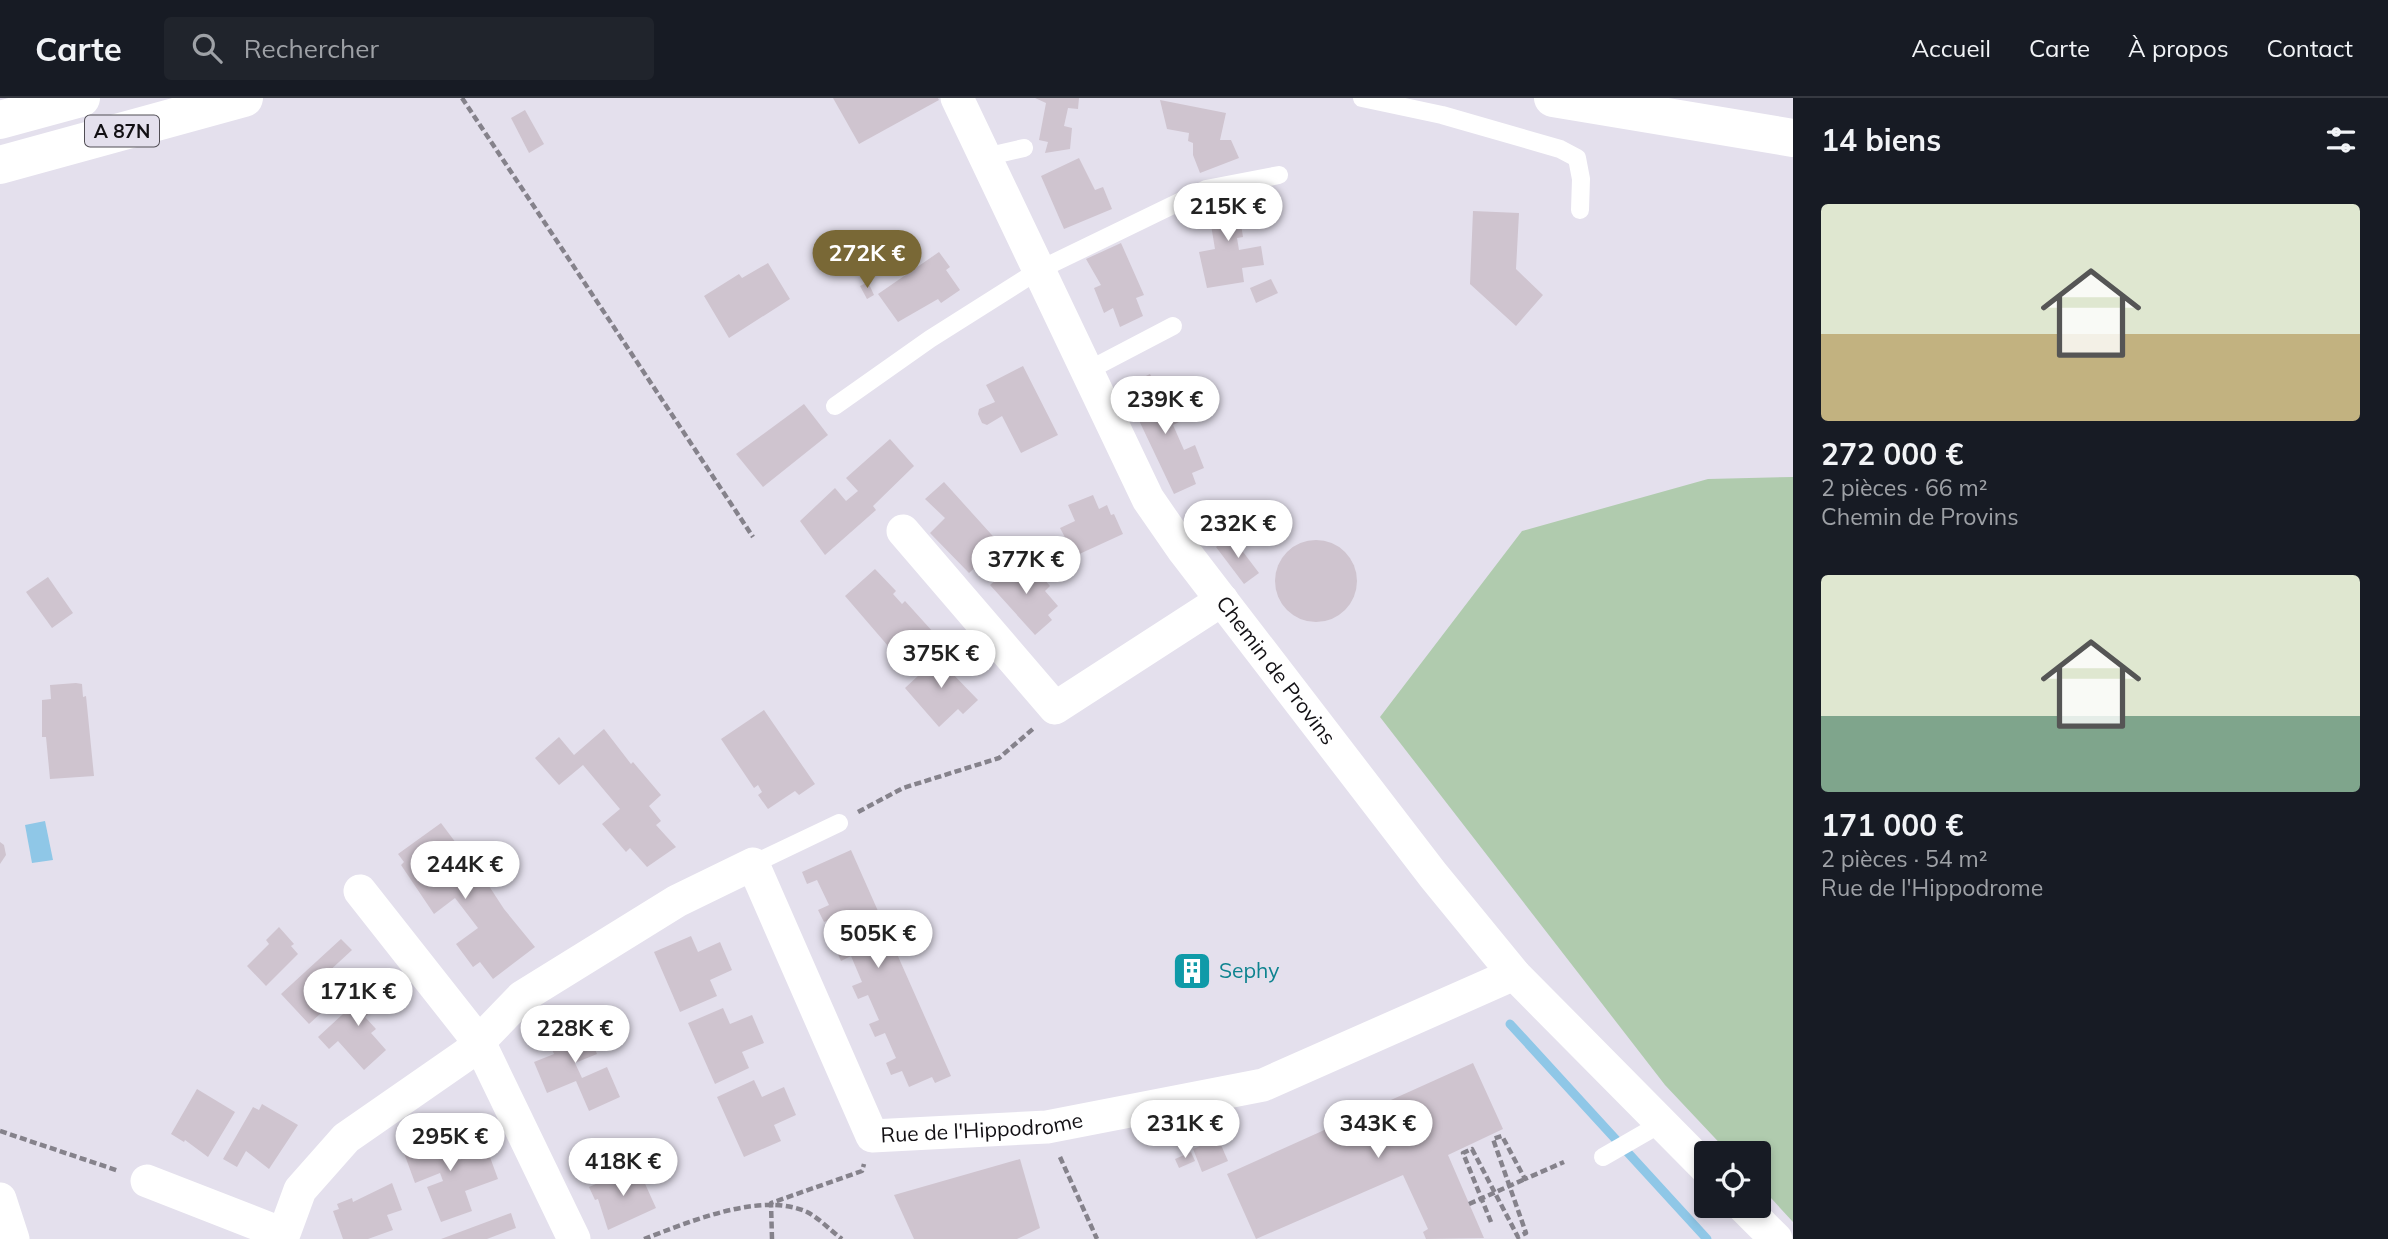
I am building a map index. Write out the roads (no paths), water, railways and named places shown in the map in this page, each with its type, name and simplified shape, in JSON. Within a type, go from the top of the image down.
[{"type":"highway","name":"A 87N","points":[[0,120],[81,98]]},
{"type":"highway","name":"A 87N","points":[[0,165],[244,98]]},
{"type":"highway","points":[[1553,98],[1793,138]]},
{"type":"highway","points":[[1635,112],[1724,98]]},
{"type":"street","name":"Chemin de Provins","points":[[957,98],[985,158],[1021,208],[1039,270],[1148,499],[1433,875],[1514,974],[1652,1130],[1694,1160]]},
{"type":"street","points":[[904,531],[1055,708],[1222,600]]},
{"type":"street","points":[[147,1181],[282,1236],[300,1190],[346,1138],[467,1054],[522,998],[677,901],[753,864]]},
{"type":"street","name":"Rue de l'Hippodrome","points":[[753,864],[872,1136],[1047,1127],[1264,1085],[1514,974]]},
{"type":"street","points":[[360,891],[479,1042],[574,1239]]},
{"type":"street","points":[[0,1199],[13,1239]]},
{"type":"street","points":[[1755,1218],[1776,1239]]},
{"type":"lane","points":[[1362,98],[1454,118],[1560,149],[1577,158],[1581,179],[1580,210]]},
{"type":"lane","points":[[985,158],[1024,148]]},
{"type":"lane","points":[[835,406],[930,340],[1039,270],[1206,189],[1279,175]]},
{"type":"lane","points":[[1087,371],[1173,326]]},
{"type":"lane","points":[[753,864],[839,823]]},
{"type":"lane","points":[[1602,1157],[1652,1130]]},
{"type":"water","points":[[45,821],[53,860],[32,863],[25,825]]},
{"type":"waterway","points":[[1510,1024],[1707,1239]]},
{"type":"place","name":"Sephy","points":[[1192,971]]}]
